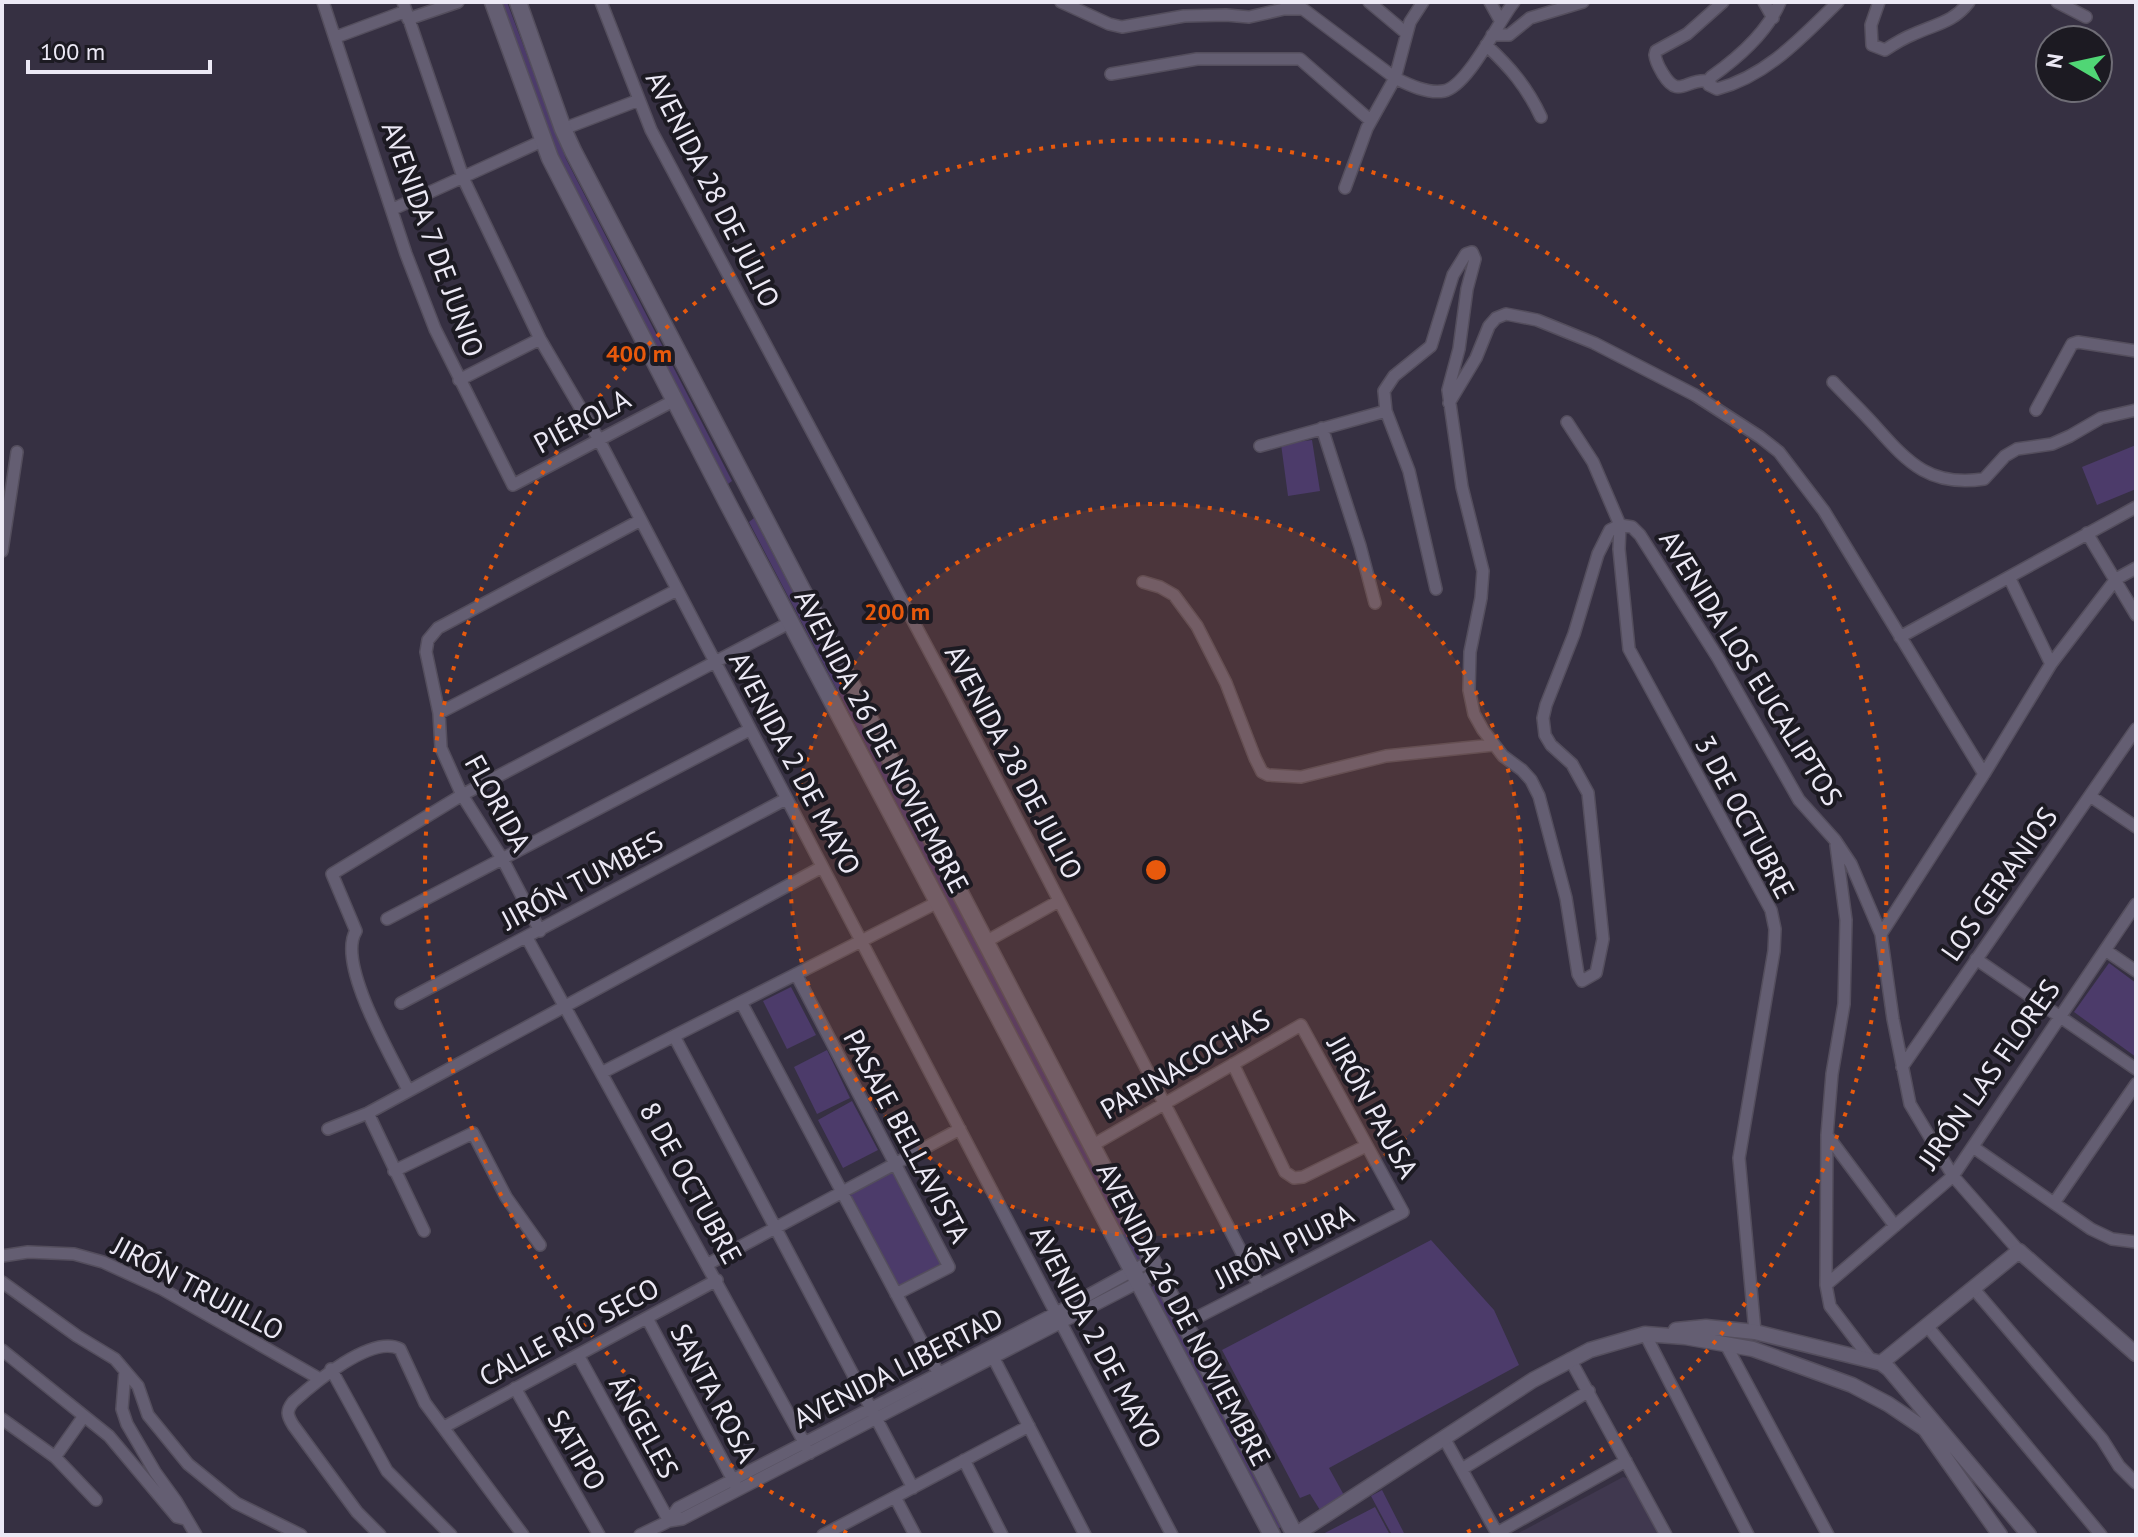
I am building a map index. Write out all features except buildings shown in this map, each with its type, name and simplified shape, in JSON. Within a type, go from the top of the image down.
[{"type":"main road","name":"AVENIDA 26 DE NOVIEMBRE","points":[[493,2],[542,141],[728,504],[1272,1535]]},
{"type":"main road","name":"AVENIDA 26 DE NOVIEMBRE","points":[[518,2],[563,129],[1295,1535]]},
{"type":"main road","points":[[728,504],[750,492]]},
{"type":"street","name":"AVENIDA 7 DE JUNIO","points":[[323,2],[406,254],[430,317],[513,485]]},
{"type":"street","points":[[336,37],[406,11],[458,2]]},
{"type":"street","name":"AVENIDA 28 DE JULIO","points":[[601,2],[651,130],[1259,1286]]},
{"type":"street","points":[[1061,2],[1122,27],[1184,16],[1249,17],[1280,6],[1303,5],[1395,78],[1411,86],[1445,91],[1458,83],[1514,2]]},
{"type":"street","points":[[1369,2],[1406,33]]},
{"type":"street","points":[[1345,188],[1371,121],[1395,78],[1406,33],[1423,2]]},
{"type":"street","points":[[1490,2],[1500,20]]},
{"type":"street","points":[[1489,40],[1509,35],[1530,18],[1583,2]]},
{"type":"street","points":[[1723,2],[1687,34],[1656,51],[1668,83],[1674,87],[1697,80],[1708,81],[1762,33],[1780,2]]},
{"type":"street","points":[[1764,2],[1773,18]]},
{"type":"street","points":[[1708,81],[1717,89],[1754,74],[1793,46],[1838,2]]},
{"type":"street","points":[[1879,2],[1871,25],[1872,45],[1885,50],[1914,33],[1948,22],[1969,2]]},
{"type":"street","points":[[2057,2],[2086,17]]},
{"type":"street","name":"AVENIDA 2 DE MAYO","points":[[406,11],[463,176],[540,339],[598,438],[1172,1535]]},
{"type":"street","points":[[1489,40],[1530,93],[1541,117]]},
{"type":"street","points":[[1111,74],[1197,59],[1300,59],[1371,121]]},
{"type":"street","points":[[563,129],[639,100]]},
{"type":"street","points":[[393,209],[542,141]]},
{"type":"street","points":[[1436,589],[1409,471],[1384,399],[1389,381],[1431,346],[1453,275],[1466,254],[1472,252],[1475,259],[1467,289],[1459,349],[1448,390],[1462,487],[1484,585],[1470,652],[1469,690],[1474,714],[1493,745],[1522,770],[1539,796],[1566,898],[1578,974],[1582,981],[1588,979],[1596,973],[1603,939],[1588,793],[1572,764],[1551,745],[1545,735],[1543,718],[1583,610],[1598,554],[1610,530],[1620,525]]},
{"type":"street","points":[[1448,403],[1476,358],[1489,326],[1496,318],[1506,314],[1537,320],[1594,343],[1683,388],[1779,452],[1824,511],[1948,710],[1984,774]]},
{"type":"street","points":[[459,380],[540,339]]},
{"type":"street","points":[[2036,410],[2072,344],[2078,342],[2136,351]]},
{"type":"street","points":[[1833,382],[1909,463],[1936,477],[1961,480],[1984,479],[2005,456],[2017,449],[2052,444],[2101,418],[2136,410]]},
{"type":"street","name":"PIÉROLA","points":[[513,485],[675,400]]},
{"type":"street","points":[[1260,446],[1386,411]]},
{"type":"street","name":"AVENIDA LOS EUCALIPTOS","points":[[1567,422],[1593,462],[1620,525],[1632,527],[1640,535],[1699,626],[1799,800],[1835,840],[1851,864],[1881,934],[1910,1104],[1953,1176],[2019,1251]]},
{"type":"street","points":[[1322,428],[1375,603]]},
{"type":"street","points":[[2,551],[17,452]]},
{"type":"street","points":[[1900,637],[2136,507]]},
{"type":"street","name":"FLORIDA","points":[[540,931],[503,860],[462,795],[441,748],[439,713],[426,652],[428,640],[438,628],[641,520]]},
{"type":"street","name":"3 DE OCTUBRE","points":[[1620,525],[1619,549],[1629,649],[1771,910],[1775,929],[1774,951],[1739,1158],[1755,1332]]},
{"type":"street","points":[[2087,533],[2136,615]]},
{"type":"street","points":[[1881,934],[2051,664],[2116,579],[2136,568]]},
{"type":"street","points":[[2009,577],[2051,664]]},
{"type":"street","points":[[1143,582],[1174,595],[1197,626],[1226,683],[1255,758],[1262,772],[1268,775],[1301,777],[1386,756],[1493,745]]},
{"type":"street","points":[[439,713],[677,590]]},
{"type":"street","points":[[408,1090],[366,1007],[350,952],[356,931],[332,874],[462,795],[791,622]]},
{"type":"street","name":"LOS GERANIOS","points":[[1902,1067],[2136,729]]},
{"type":"street","points":[[387,919],[749,730]]},
{"type":"street","points":[[2090,796],[2136,827]]},
{"type":"street","name":"JIRÓN TUMBES","points":[[401,1003],[786,799]]},
{"type":"street","points":[[1835,840],[1846,920],[1844,1004],[1832,1074],[1827,1135],[1826,1285],[1830,1306],[1876,1362]]},
{"type":"street","points":[[328,1129],[368,1113],[566,1008],[822,867]]},
{"type":"street","points":[[987,941],[1059,901]]},
{"type":"street","points":[[603,1072],[938,902]]},
{"type":"street","name":"JIRÓN LAS FLORES","points":[[1826,1285],[1953,1176],[2136,904]]},
{"type":"street","name":"8 DE OCTUBRE","points":[[527,938],[807,1448]]},
{"type":"street","points":[[2105,950],[2136,971]]},
{"type":"street","points":[[1976,959],[2136,1069]]},
{"type":"street","name":"PASAJE BELLAVISTA","points":[[796,974],[949,1267],[896,1294]]},
{"type":"street","points":[[741,1002],[941,1379]]},
{"type":"street","name":"PARINACOCHAS","points":[[1093,1145],[1301,1025]]},
{"type":"street","name":"JIRÓN PAUSA","points":[[1301,1025],[1403,1212]]},
{"type":"street","points":[[674,1036],[913,1488]]},
{"type":"street","points":[[1233,1064],[1285,1172],[1294,1178],[1303,1177],[1366,1146]]},
{"type":"street","points":[[2054,1203],[2136,1084]]},
{"type":"street","points":[[368,1113],[424,1231]]},
{"type":"street","points":[[708,1264],[960,1129]]},
{"type":"street","points":[[394,1171],[473,1133],[506,1197],[540,1245]]},
{"type":"street","points":[[1827,1135],[1895,1226]]},
{"type":"street","points":[[1973,1147],[2101,1234],[2112,1239],[2136,1242]]},
{"type":"street","name":"JIRÓN PIURA","points":[[1186,1323],[1403,1212]]},
{"type":"street","points":[[1876,1362],[1927,1326],[2019,1251],[2136,1354]]},
{"type":"street","name":"JIRÓN TRUJILLO","points":[[2,1256],[28,1252],[74,1254],[103,1262],[162,1289],[320,1379]]},
{"type":"street","name":"AVENIDA LIBERTAD","points":[[640,1535],[669,1521],[678,1508],[735,1485],[1155,1266]]},
{"type":"street","name":"CALLE RÍO SECO","points":[[444,1427],[717,1280]]},
{"type":"street","points":[[2,1282],[115,1359],[138,1386],[148,1415],[188,1464],[236,1503],[301,1535]]},
{"type":"street","points":[[1973,1288],[2136,1483]]},
{"type":"street","name":"SANTA ROSA","points":[[647,1318],[735,1485]]},
{"type":"street","points":[[1927,1326],[2101,1535]]},
{"type":"street","points":[[1295,1535],[1570,1359],[1645,1334],[1706,1327],[1755,1332],[1876,1362],[1889,1369],[2029,1535]]},
{"type":"street","points":[[1645,1334],[1753,1349],[1852,1385],[1888,1404],[1922,1426],[2000,1535]]},
{"type":"street","points":[[1645,1334],[1748,1535]]},
{"type":"street","points":[[1725,1343],[1828,1535]]},
{"type":"street","points":[[380,1535],[357,1512],[293,1425],[287,1416],[287,1409],[331,1369],[388,1345],[395,1346],[404,1355],[425,1403],[523,1535]]},
{"type":"street","points":[[2,1350],[109,1436],[177,1517],[185,1519]]},
{"type":"street","points":[[991,1354],[1085,1535]]},
{"type":"street","name":"ÁNGELES","points":[[578,1355],[669,1521]]},
{"type":"street","points":[[1570,1359],[1666,1535]]},
{"type":"street","points":[[331,1369],[387,1471],[451,1535]]},
{"type":"street","points":[[125,1371],[122,1409],[127,1424],[196,1535]]},
{"type":"street","name":"SATIPO","points":[[515,1388],[599,1535]]},
{"type":"street","points":[[1462,1469],[1589,1391]]},
{"type":"street","points":[[55,1457],[84,1416]]},
{"type":"street","points":[[2,1419],[55,1457],[96,1500]]},
{"type":"street","points":[[831,1533],[1029,1426]]},
{"type":"street","points":[[1444,1438],[1498,1534],[1626,1461]]},
{"type":"street","points":[[964,1460],[1002,1535]]},
{"type":"street","points":[[895,1497],[915,1535]]},
{"type":"shaded area","points":[[500,2],[507,2],[566,159],[732,481],[728,484],[561,164]]},
{"type":"shaded area","points":[[1312,440],[1320,491],[1288,496],[1281,444]]},
{"type":"shaded area","points":[[2136,445],[2136,489],[2097,505],[2082,467]]},
{"type":"shaded area","points":[[754,518],[1145,1262],[1139,1266],[749,522]]},
{"type":"shaded area","points":[[2109,963],[2136,983],[2136,1057],[2074,1012]]},
{"type":"shaded area","points":[[791,987],[816,1035],[787,1049],[763,1001]]},
{"type":"shaded area","points":[[827,1050],[850,1098],[817,1114],[794,1067]]},
{"type":"shaded area","points":[[852,1101],[878,1150],[843,1168],[818,1120]]},
{"type":"shaded area","points":[[890,1168],[943,1267],[900,1288],[847,1191]]},
{"type":"shaded area","points":[[1431,1240],[1494,1310],[1519,1365],[1329,1468],[1345,1497],[1320,1510],[1310,1494],[1300,1498],[1222,1350]]},
{"type":"shaded area","points":[[1155,1285],[1281,1527],[1276,1530],[1150,1288]]},
{"type":"shaded area","points":[[1623,1477],[1630,1479],[1658,1535],[1515,1535]]},
{"type":"shaded area","points":[[1382,1490],[1405,1535],[1392,1535],[1371,1496]]},
{"type":"shaded area","points":[[1375,1507],[1390,1535],[1321,1535]]}]
